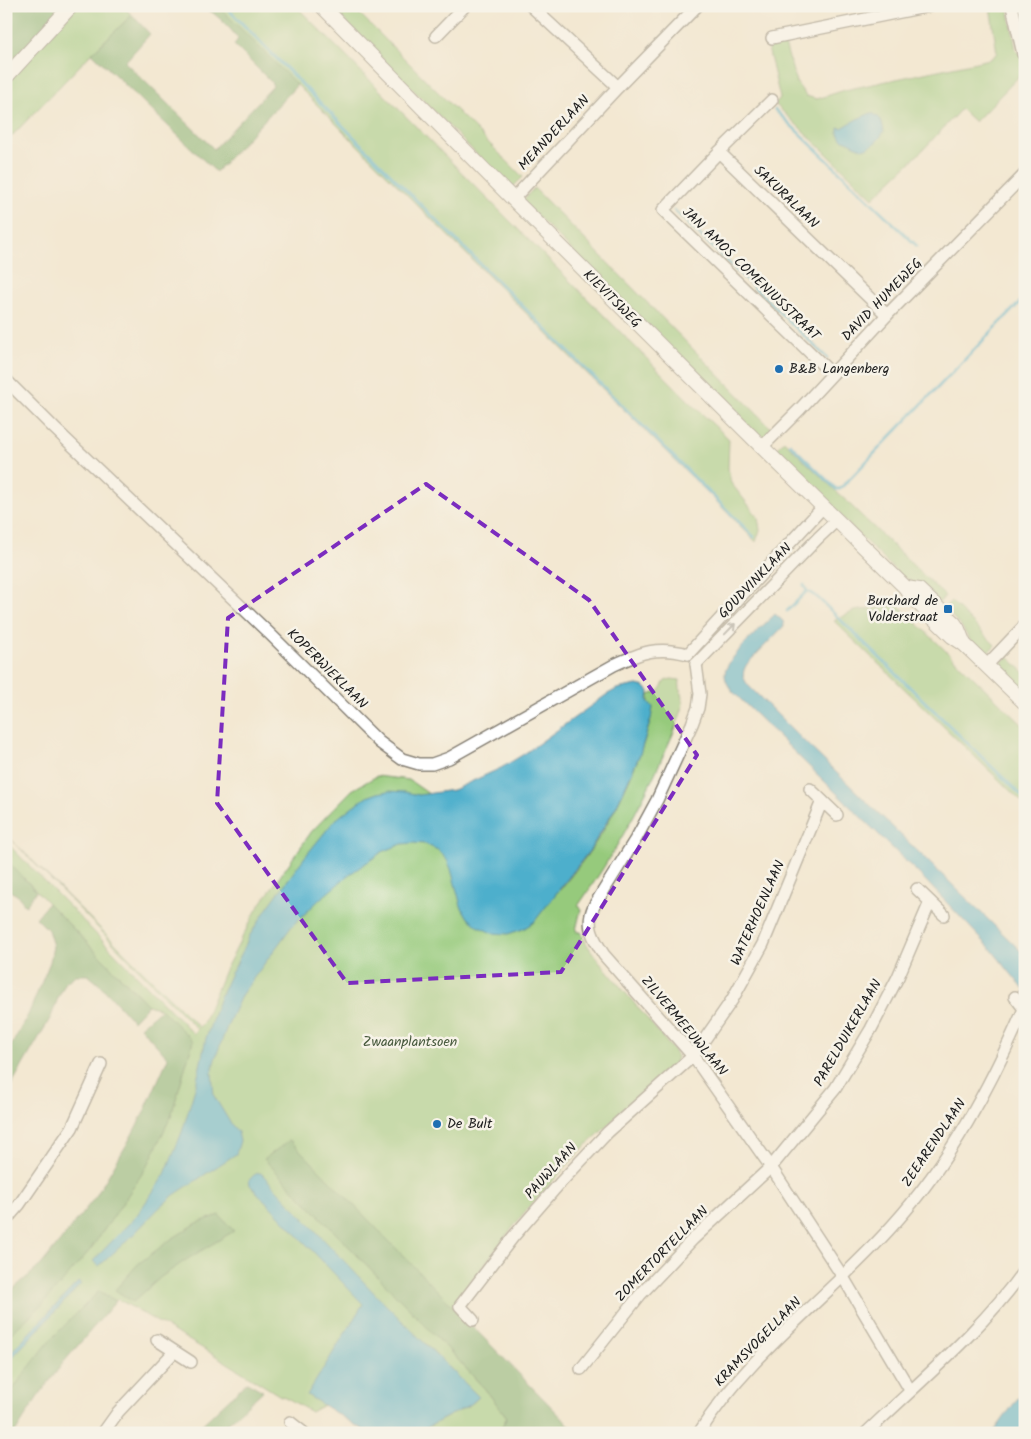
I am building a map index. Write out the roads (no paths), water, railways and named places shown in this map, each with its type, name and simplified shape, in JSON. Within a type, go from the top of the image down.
[{"type":"street","points":[[6,77],[72,6]]},
{"type":"street","name":"KIEVITSWEG","points":[[322,6],[513,199],[906,588],[912,598],[945,630],[964,644],[1025,703]]},
{"type":"street","points":[[436,36],[465,6]]},
{"type":"street","points":[[531,6],[618,87]]},
{"type":"street","name":"MEANDERLAAN","points":[[513,199],[697,6]]},
{"type":"street","points":[[772,38],[928,6]]},
{"type":"street","points":[[1012,6],[1025,56]]},
{"type":"street","points":[[719,152],[772,100]]},
{"type":"street","name":"SAKURALAAN","points":[[719,152],[887,315]]},
{"type":"street","name":"JAN AMOS COMENIUSSTRAAT","points":[[719,152],[663,210],[832,374]]},
{"type":"street","name":"DAVID HUMEWEG","points":[[762,447],[887,315],[1025,174]]},
{"type":"street","name":"KOPERWIEKLAAN","points":[[6,380],[271,635],[379,742],[402,759],[419,764],[432,764],[449,758],[614,665],[640,653],[673,650],[688,654]]},
{"type":"street","name":"GOUDVINKLAAN","points":[[688,654],[823,507]]},
{"type":"street","name":"GOUDVINKLAAN","points":[[696,664],[837,520]]},
{"type":"street","points":[[986,666],[1025,625]]},
{"type":"street","points":[[688,654],[696,664]]},
{"type":"street","name":"ZILVERMEEUWLAAN","points":[[696,664],[700,694],[698,708],[692,724],[657,800],[594,906],[589,924],[595,942],[604,955],[692,1056],[771,1167],[844,1277],[910,1390]]},
{"type":"street","points":[[810,789],[837,815]]},
{"type":"street","name":"WATERHOENLAAN","points":[[692,1056],[732,1000],[763,944],[822,801]]},
{"type":"street","points":[[917,888],[944,915]]},
{"type":"street","name":"PARELDUIKERLAAN","points":[[771,1167],[835,1089],[871,1029],[898,977],[930,902]]},
{"type":"street","name":"ZEEARENDLAAN","points":[[844,1277],[893,1225],[931,1178],[962,1133],[992,1079],[1024,1010],[1015,997]]},
{"type":"street","name":"PAUWLAAN","points":[[473,1320],[460,1306],[512,1237],[608,1132],[692,1056]]},
{"type":"street","points":[[6,1220],[19,1205],[72,1128],[101,1064]]},
{"type":"street","name":"ZOMERTORTELLAAN","points":[[582,1368],[640,1295],[693,1239],[771,1167]]},
{"type":"street","points":[[866,1433],[963,1342],[996,1306],[1025,1269]]},
{"type":"street","name":"KRAMSVOGELLAAN","points":[[699,1433],[739,1380],[773,1344],[844,1277]]},
{"type":"street","points":[[157,1340],[191,1362]]},
{"type":"street","points":[[103,1433],[118,1412],[174,1352]]},
{"type":"street","points":[[290,1422],[304,1433]]},
{"type":"water","points":[[871,113],[882,122],[884,131],[875,143],[862,149],[841,139],[838,127],[842,128]]},
{"type":"water","points":[[775,614],[783,621],[784,626],[747,664],[743,674],[746,682],[806,743],[1025,955],[1025,991],[991,949],[923,878],[730,688],[726,681],[726,668],[737,652]]},
{"type":"water","points":[[637,685],[645,687],[649,691],[648,701],[653,707],[640,754],[617,805],[590,850],[534,922],[523,929],[508,934],[492,933],[479,927],[468,918],[461,906],[447,860],[438,850],[425,844],[402,844],[382,852],[350,874],[292,926],[242,994],[228,1024],[212,1073],[214,1096],[238,1132],[240,1141],[236,1154],[174,1195],[99,1266],[93,1261],[137,1215],[165,1174],[182,1132],[196,1085],[206,1038],[220,997],[231,973],[250,935],[268,907],[334,821],[367,797],[378,793],[389,791],[419,795],[453,790],[501,768],[524,754],[606,695],[617,689]]},
{"type":"water","points":[[258,1173],[261,1173],[378,1297],[479,1397],[471,1404],[417,1433],[368,1433],[307,1395],[363,1304],[250,1185],[249,1180]]},
{"type":"water","points":[[78,1282],[81,1284],[6,1364],[6,1357]]},
{"type":"water","points":[[1025,1388],[1025,1433],[993,1433]]},
{"type":"waterway","points":[[225,6],[399,183],[754,537]]},
{"type":"waterway","points":[[775,110],[917,246]]},
{"type":"waterway","points":[[674,210],[827,358]]},
{"type":"waterway","points":[[790,444],[836,489],[840,489],[1025,297]]},
{"type":"waterway","points":[[804,585],[807,591],[817,597],[1025,799]]},
{"type":"waterway","points":[[787,611],[807,591]]},
{"type":"place","name":"B&B Langenberg","points":[[779,369]]},
{"type":"place","name":"Burchard de Volderstraat","points":[[948,609]]},
{"type":"place","name":"De Bult","points":[[437,1124]]},
{"type":"park label","name":"Zwaanplantsoen","points":[[410,1042]]}]
